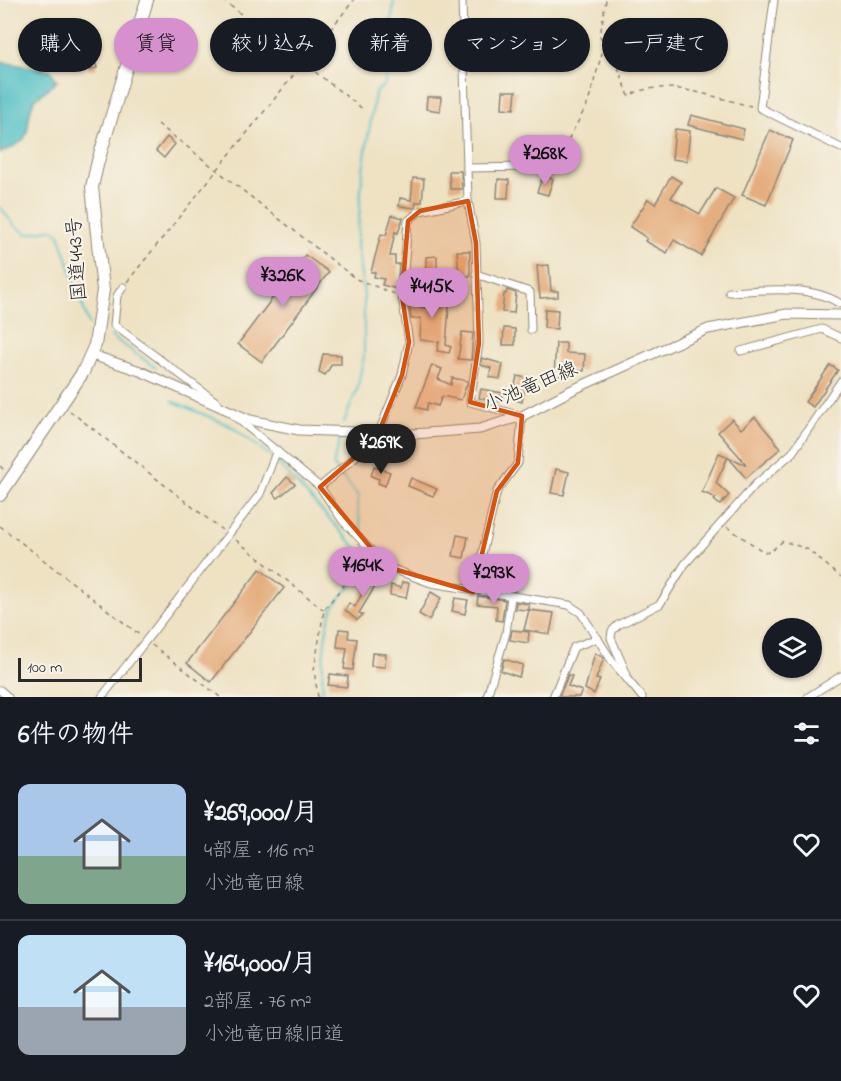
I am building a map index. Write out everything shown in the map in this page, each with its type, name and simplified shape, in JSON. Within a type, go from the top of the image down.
[{"type":"highway","name":"国道443号","points":[[0,495],[62,404],[92,355],[100,320],[103,290],[92,187],[147,0]]},
{"type":"main road","name":"小池竜田線","points":[[92,355],[140,371],[231,413],[299,430],[412,434],[480,429],[522,416],[572,390],[708,329],[787,314],[841,315]]},
{"type":"street","points":[[462,0],[468,201],[476,243],[479,343],[470,402],[522,416],[518,463],[497,491],[473,592]]},
{"type":"street","points":[[774,0],[760,108],[841,148]]},
{"type":"street","points":[[468,168],[528,167]]},
{"type":"street","points":[[320,487],[376,439],[402,375],[409,342],[402,296],[408,221],[420,211],[468,201]]},
{"type":"street","points":[[476,274],[530,292],[531,330]]},
{"type":"street","points":[[123,287],[117,296],[114,324],[231,413],[275,457],[320,487],[344,521],[387,567],[431,584],[569,605],[581,613],[642,697]]},
{"type":"street","points":[[729,292],[784,289],[831,298],[841,304]]},
{"type":"street","points":[[741,351],[822,328],[841,338]]},
{"type":"street","points":[[630,683],[611,638],[612,631],[618,625],[660,604],[685,564],[755,485],[792,453],[841,381]]},
{"type":"street","points":[[102,697],[260,494],[275,457]]},
{"type":"street","points":[[487,697],[506,633],[511,597]]},
{"type":"street","points":[[553,697],[574,647],[598,638]]},
{"type":"street","points":[[808,697],[841,676]]},
{"type":"street","points":[[0,690],[8,697]]},
{"type":"path","points":[[223,0],[246,18]]},
{"type":"path","points":[[336,21],[354,0]]},
{"type":"path","points":[[603,18],[606,0]]},
{"type":"path","points":[[602,24],[600,36],[602,40]]},
{"type":"path","points":[[528,167],[558,159],[588,103],[602,55]]},
{"type":"path","points":[[123,287],[295,72]]},
{"type":"path","points":[[316,72],[364,110]]},
{"type":"path","points":[[620,72],[629,96],[640,89],[663,86],[760,108]]},
{"type":"path","points":[[158,123],[356,279],[402,296]]},
{"type":"path","points":[[62,404],[324,610]]},
{"type":"path","points":[[722,523],[764,552],[770,552],[783,541],[807,549],[841,577]]},
{"type":"path","points":[[0,526],[220,697]]},
{"type":"path","points":[[318,697],[314,670],[324,610],[350,576],[355,558]]},
{"type":"highlighted area","points":[[468,201],[476,243],[479,343],[470,402],[522,416],[518,463],[497,491],[473,592],[387,567],[320,487],[376,439],[402,375],[409,342],[402,296],[408,221],[420,211]]},
{"type":"water","points":[[0,62],[18,65],[18,72],[51,72],[57,81],[34,100],[25,137],[0,153]]},
{"type":"building","points":[[503,91],[516,91],[514,109],[502,108]]},
{"type":"building","points":[[427,97],[441,97],[440,111],[426,109]]},
{"type":"building","points":[[691,115],[744,129],[742,139],[688,125]]},
{"type":"building","points":[[675,129],[690,131],[687,161],[672,159]]},
{"type":"building","points":[[770,130],[793,140],[766,205],[742,195]]},
{"type":"building","points":[[167,137],[175,144],[164,158],[156,151]]},
{"type":"building","points":[[449,171],[461,171],[462,189],[450,189]]},
{"type":"building","points":[[543,176],[553,179],[548,195],[537,192]]},
{"type":"building","points":[[671,176],[681,182],[671,198],[700,214],[716,188],[734,198],[701,256],[674,240],[667,253],[645,241],[647,238],[630,227],[648,199],[655,204]]},
{"type":"building","points":[[413,178],[424,179],[422,202],[416,202],[415,208],[399,206],[400,198],[411,200]]},
{"type":"building","points":[[498,179],[509,180],[508,198],[497,198]]},
{"type":"building","points":[[392,215],[403,218],[398,233],[395,232],[390,256],[395,256],[395,264],[399,264],[397,289],[382,285],[384,279],[374,277],[375,272],[371,272],[381,234],[386,235]]},
{"type":"building","points":[[457,251],[470,251],[470,276],[459,276]]},
{"type":"building","points":[[305,255],[329,272],[262,362],[238,344]]},
{"type":"building","points":[[437,256],[437,277],[426,277],[426,257]]},
{"type":"building","points":[[549,265],[551,291],[558,291],[558,297],[540,298],[537,266]]},
{"type":"building","points":[[408,287],[418,287],[419,308],[436,307],[437,293],[450,294],[446,345],[451,347],[449,353],[437,351],[439,342],[420,340],[421,318],[411,319]]},
{"type":"building","points":[[507,290],[516,293],[514,313],[502,312],[504,294]]},
{"type":"building","points":[[545,309],[558,310],[557,329],[544,328]]},
{"type":"building","points":[[504,328],[515,329],[515,345],[503,345]]},
{"type":"building","points":[[462,332],[473,333],[471,360],[458,359]]},
{"type":"building","points":[[556,343],[566,343],[566,353],[585,354],[584,371],[564,370],[564,376],[554,376]]},
{"type":"building","points":[[323,354],[341,355],[341,364],[332,364],[325,375],[319,372]]},
{"type":"building","points":[[482,358],[503,364],[500,379],[489,377],[491,368],[481,365]]},
{"type":"building","points":[[432,365],[442,369],[438,379],[451,385],[452,378],[468,381],[461,400],[442,396],[438,406],[428,403],[426,410],[416,407]]},
{"type":"building","points":[[830,365],[838,370],[813,407],[805,402]]},
{"type":"building","points":[[517,376],[527,378],[522,402],[512,399]]},
{"type":"building","points":[[481,389],[503,393],[501,402],[479,398]]},
{"type":"building","points":[[755,417],[781,448],[746,478],[728,457],[716,483],[729,495],[720,505],[714,500],[716,498],[702,492],[719,453],[747,465],[718,432],[732,419],[741,429]]},
{"type":"building","points":[[374,466],[390,472],[385,486],[378,483],[379,479],[371,476]]},
{"type":"building","points":[[556,469],[569,472],[564,495],[551,493]]},
{"type":"building","points":[[287,477],[295,484],[278,498],[273,493]]},
{"type":"building","points":[[411,478],[437,489],[433,496],[408,486]]},
{"type":"building","points":[[457,535],[468,537],[464,558],[453,556]]},
{"type":"building","points":[[511,556],[520,559],[517,567],[522,569],[515,591],[504,589],[503,577]]},
{"type":"building","points":[[260,569],[284,588],[211,682],[187,663]]},
{"type":"building","points":[[372,574],[380,578],[359,613],[363,615],[357,620],[345,610],[349,603],[355,607]]},
{"type":"building","points":[[402,582],[409,583],[406,598],[390,595],[391,585],[401,588]]},
{"type":"building","points":[[431,592],[441,598],[429,620],[419,614]]},
{"type":"building","points":[[478,596],[505,600],[502,621],[496,620],[497,606],[477,604]]},
{"type":"building","points":[[455,598],[468,600],[465,614],[452,611]]},
{"type":"building","points":[[516,602],[529,604],[529,610],[515,609]]},
{"type":"building","points":[[529,610],[554,613],[550,634],[524,630]]},
{"type":"building","points":[[339,629],[349,630],[348,638],[357,639],[353,670],[344,669],[347,648],[337,647]]},
{"type":"building","points":[[512,630],[529,632],[528,643],[510,640]]},
{"type":"building","points":[[372,653],[386,654],[385,667],[371,666]]},
{"type":"building","points":[[595,653],[604,658],[596,679],[600,680],[594,694],[585,689]]},
{"type":"building","points":[[504,659],[523,665],[519,677],[501,671]]},
{"type":"building","points":[[330,674],[348,676],[347,687],[328,685]]},
{"type":"building","points":[[568,675],[572,676],[568,686],[582,691],[579,697],[559,697]]},
{"type":"waterway","points":[[344,422],[357,390],[364,356],[364,296],[357,245],[362,176],[375,93],[385,84],[394,0]]},
{"type":"waterway","points":[[0,207],[15,226],[27,234],[53,229],[59,234],[89,325]]},
{"type":"waterway","points":[[111,336],[156,368]]},
{"type":"waterway","points":[[172,401],[231,426],[272,457]]},
{"type":"waterway","points":[[340,438],[333,465],[359,497],[357,505],[363,538]]},
{"type":"waterway","points":[[276,461],[359,551],[359,572],[353,584],[333,608],[327,627],[322,677],[323,697]]}]
